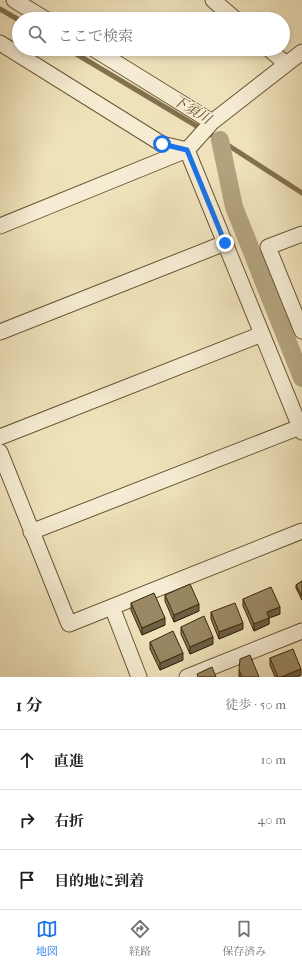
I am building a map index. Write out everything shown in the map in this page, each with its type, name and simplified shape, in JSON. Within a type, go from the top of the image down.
[{"type":"street","points":[[14,0],[34,5]]},
{"type":"street","points":[[213,0],[227,12]]},
{"type":"street","points":[[0,43],[12,50]]},
{"type":"street","points":[[0,226],[187,150],[212,122],[302,52]]},
{"type":"street","points":[[21,56],[162,144],[187,150]]},
{"type":"street","points":[[105,56],[212,122]]},
{"type":"street","points":[[277,56],[286,64]]},
{"type":"street","points":[[32,532],[301,429],[187,150]]},
{"type":"street","points":[[302,234],[268,247],[302,331]]},
{"type":"street","points":[[0,332],[225,243]]},
{"type":"street","points":[[0,437],[262,334]]},
{"type":"street","points":[[0,452],[69,624],[302,531]]},
{"type":"street","points":[[112,607],[140,677]]},
{"type":"street","points":[[187,677],[302,631]]},
{"type":"building","points":[[302,581],[302,596],[296,585]]},
{"type":"building","points":[[190,584],[199,604],[174,615],[165,595]]},
{"type":"building","points":[[271,587],[280,607],[267,612],[269,618],[254,624],[243,599]]},
{"type":"building","points":[[154,593],[165,618],[142,628],[131,603]]},
{"type":"building","points":[[235,603],[243,623],[219,632],[211,612]]},
{"type":"building","points":[[204,616],[213,637],[190,647],[181,627]]},
{"type":"building","points":[[173,631],[183,653],[160,663],[150,642]]},
{"type":"building","points":[[293,649],[301,669],[278,677],[270,658]]},
{"type":"building","points":[[250,655],[259,677],[242,677],[239,670],[240,659]]},
{"type":"building","points":[[212,667],[216,677],[198,677],[197,674]]},
{"type":"waterway","name":"下須川","points":[[0,9],[12,16]]},
{"type":"waterway","name":"下須川","points":[[80,56],[220,140],[302,193]]},
{"type":"waterway","points":[[220,140],[234,207],[302,378]]},
{"type":"route","points":[[162,144],[187,150],[225,243]]}]
